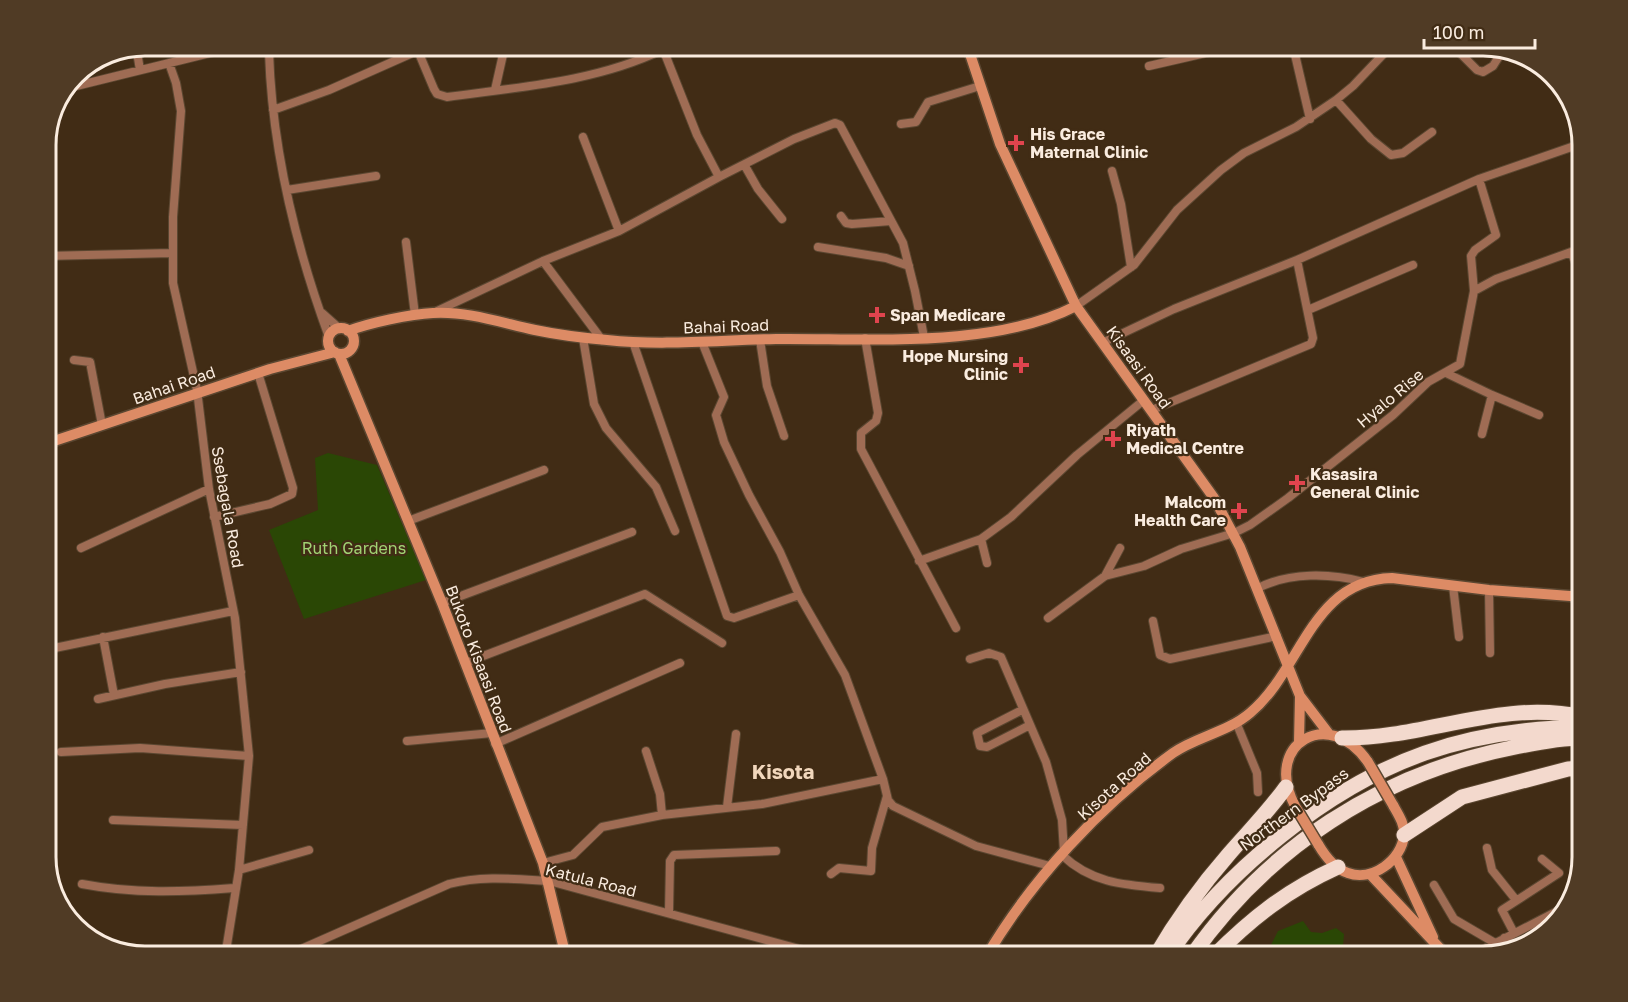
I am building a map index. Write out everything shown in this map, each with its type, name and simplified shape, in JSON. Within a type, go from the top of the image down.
[{"type":"highway","points":[[1336,736],[1369,738],[1499,713],[1572,715]]},
{"type":"highway","name":"Northern Bypass","points":[[1175,946],[1203,908],[1228,880],[1346,791],[1390,767],[1426,752],[1526,730],[1572,728]]},
{"type":"highway","name":"Northern Bypass","points":[[1199,946],[1218,919],[1272,865],[1322,824],[1372,795],[1470,756],[1572,740]]},
{"type":"highway","points":[[1404,835],[1462,797],[1572,769]]},
{"type":"highway","points":[[1162,946],[1189,904],[1229,854],[1267,813],[1286,787]]},
{"type":"highway","points":[[1224,946],[1252,918],[1301,884],[1338,867]]},
{"type":"main road","name":"Kisaasi Road","points":[[971,56],[1000,144],[1076,306],[1201,478],[1234,533],[1300,696]]},
{"type":"main road","name":"Bahai Road","points":[[312,356],[328,339],[344,330],[433,312],[485,318],[533,330],[583,338],[633,342],[702,342],[972,334],[1052,319],[1076,306]]},
{"type":"main road","name":"Bahai Road","points":[[56,440],[312,356],[337,353],[352,346],[377,325]]},
{"type":"main road","points":[[344,330],[352,346]]},
{"type":"main road","name":"Bukoto Kisaasi Road","points":[[328,339],[350,377],[442,603],[543,863],[564,946]]},
{"type":"main road","name":"Bukoto Kisaasi Road","points":[[350,377],[352,346]]},
{"type":"main road","points":[[1364,582],[1392,578],[1489,590],[1572,596]]},
{"type":"main road","name":"Kisota Road","points":[[993,946],[1017,907],[1050,866],[1144,776],[1175,752],[1236,722],[1254,709],[1289,667],[1311,629],[1337,596],[1364,582]]},
{"type":"main road","points":[[1300,696],[1336,736]]},
{"type":"main road","points":[[1299,742],[1300,696]]},
{"type":"main road","points":[[1320,733],[1336,736],[1358,747],[1402,822],[1404,835],[1396,857],[1370,874],[1348,874],[1338,867],[1318,844],[1286,787],[1290,751],[1299,742],[1320,733]]},
{"type":"main road","points":[[1396,857],[1437,946]]},
{"type":"main road","points":[[1370,874],[1437,946]]},
{"type":"street","points":[[138,56],[140,70]]},
{"type":"street","points":[[79,85],[198,56]]},
{"type":"street","points":[[269,56],[273,110],[287,189],[328,339]]},
{"type":"street","points":[[273,110],[329,90],[407,56]]},
{"type":"street","points":[[420,56],[434,89],[441,97],[554,83],[634,62],[648,56]]},
{"type":"street","points":[[495,90],[503,56]]},
{"type":"street","points":[[664,56],[697,135],[719,177]]},
{"type":"street","points":[[1149,66],[1192,56]]},
{"type":"street","points":[[1295,56],[1310,118]]},
{"type":"street","points":[[1076,306],[1131,267],[1178,210],[1221,170],[1244,153],[1310,118],[1336,100],[1382,56]]},
{"type":"street","points":[[1463,56],[1477,70],[1483,72],[1493,66],[1499,57]]},
{"type":"street","name":"Ssebagala Road","points":[[169,63],[176,83],[181,111],[172,253],[175,294],[197,393],[209,489],[233,611],[249,756],[239,870],[234,888],[226,946]]},
{"type":"street","points":[[901,124],[916,122],[928,102],[980,86]]},
{"type":"street","points":[[1336,100],[1371,139],[1391,155],[1403,153],[1432,132]]},
{"type":"street","points":[[433,312],[543,261],[619,231],[794,139],[838,123],[903,243],[924,337]]},
{"type":"street","points":[[583,137],[619,231]]},
{"type":"street","points":[[1102,342],[1479,180],[1572,147]]},
{"type":"street","points":[[745,166],[758,189],[782,219]]},
{"type":"street","points":[[1112,171],[1121,204],[1131,267]]},
{"type":"street","points":[[287,189],[376,176]]},
{"type":"street","name":"Hyalo Rise","points":[[1106,576],[1144,566],[1181,549],[1234,533],[1288,498],[1393,415],[1428,381],[1455,369],[1463,358],[1474,291],[1472,253],[1494,238],[1496,232],[1479,180]]},
{"type":"street","points":[[841,216],[846,223],[852,224],[891,221]]},
{"type":"street","points":[[406,242],[415,315]]},
{"type":"street","points":[[818,247],[886,258],[909,266]]},
{"type":"street","points":[[1474,291],[1496,279],[1571,252],[1572,254]]},
{"type":"street","points":[[56,256],[172,253]]},
{"type":"street","points":[[1152,410],[1311,344],[1313,338],[1297,260]]},
{"type":"street","points":[[543,261],[603,340]]},
{"type":"street","points":[[1308,310],[1413,265]]},
{"type":"street","points":[[322,313],[344,330]]},
{"type":"street","points":[[583,338],[594,404],[606,428],[656,487],[675,531]]},
{"type":"street","points":[[865,338],[878,413],[876,421],[861,433],[859,444],[956,628]]},
{"type":"street","points":[[760,340],[767,386],[784,436]]},
{"type":"street","points":[[633,342],[727,616],[734,618],[799,595]]},
{"type":"street","points":[[702,342],[724,397],[716,415],[724,442],[780,552],[799,595],[845,675],[887,796],[893,806],[976,846],[1050,866]]},
{"type":"street","points":[[74,360],[90,362],[102,425]]},
{"type":"street","points":[[214,517],[270,504],[292,494],[293,488],[258,373]]},
{"type":"street","points":[[1446,373],[1539,415]]},
{"type":"street","points":[[1482,434],[1492,395]]},
{"type":"street","points":[[919,561],[981,538],[1011,517],[1077,455],[1144,400]]},
{"type":"street","points":[[408,521],[544,471]]},
{"type":"street","points":[[81,548],[209,489]]},
{"type":"street","points":[[442,603],[632,532]]},
{"type":"street","points":[[981,538],[987,563]]},
{"type":"street","points":[[1048,618],[1106,576],[1120,548]]},
{"type":"street","points":[[1258,588],[1274,579],[1338,575],[1364,582]]},
{"type":"street","points":[[1453,586],[1459,637]]},
{"type":"street","points":[[1489,590],[1490,653]]},
{"type":"street","points":[[465,663],[645,594],[722,643]]},
{"type":"street","points":[[56,648],[233,611]]},
{"type":"street","points":[[1153,621],[1160,655],[1170,659],[1277,636]]},
{"type":"street","points":[[103,637],[114,695]]},
{"type":"street","points":[[970,659],[989,653],[1001,657],[1052,780],[1062,820],[1063,854],[1075,867],[1107,882],[1160,888]]},
{"type":"street","points":[[407,741],[494,738],[680,663]]},
{"type":"street","points":[[98,699],[241,672]]},
{"type":"street","points":[[1022,710],[978,733],[980,746],[987,747],[1030,725]]},
{"type":"street","points":[[1236,722],[1257,773],[1258,792]]},
{"type":"street","points":[[727,807],[736,734]]},
{"type":"street","points":[[61,752],[140,748],[249,756]]},
{"type":"street","points":[[646,751],[660,794],[662,816]]},
{"type":"street","points":[[543,863],[573,855],[602,827],[662,816],[762,804],[883,779]]},
{"type":"street","points":[[831,874],[839,868],[872,871],[872,848],[887,796]]},
{"type":"street","points":[[113,820],[243,825]]},
{"type":"street","points":[[1487,848],[1492,870],[1516,900]]},
{"type":"street","points":[[239,870],[309,850]]},
{"type":"street","points":[[669,912],[670,861],[674,855],[776,851]]},
{"type":"street","points":[[1514,933],[1502,910],[1559,873],[1542,859]]},
{"type":"street","name":"Katula Road","points":[[308,946],[449,884],[479,879],[549,881],[790,946]]},
{"type":"street","points":[[82,884],[108,889],[164,893],[234,888]]},
{"type":"street","points":[[1434,885],[1454,919],[1495,943]]},
{"type":"street","points":[[1489,946],[1553,913]]},
{"type":"street","points":[[1504,938],[1508,943]]},
{"type":"green space","name":"Ruth Gardens","points":[[328,453],[377,465],[426,580],[304,619],[269,530],[318,510],[315,458]]},
{"type":"green space","points":[[1303,921],[1311,932],[1322,933],[1336,928],[1344,934],[1343,946],[1270,946],[1278,931]]},
{"type":"place","name":"His Grace Maternal Clinic","points":[[1016,143]]},
{"type":"place","name":"Span Medicare","points":[[877,315]]},
{"type":"place","name":"Hope Nursing Clinic","points":[[1021,365]]},
{"type":"place","name":"Riyath Medical Centre","points":[[1113,439]]},
{"type":"place","name":"Kasasira General Clinic","points":[[1297,483]]},
{"type":"place","name":"Malcom Health Care","points":[[1239,511]]},
{"type":"district","name":"Kisota","points":[[783,772]]}]
